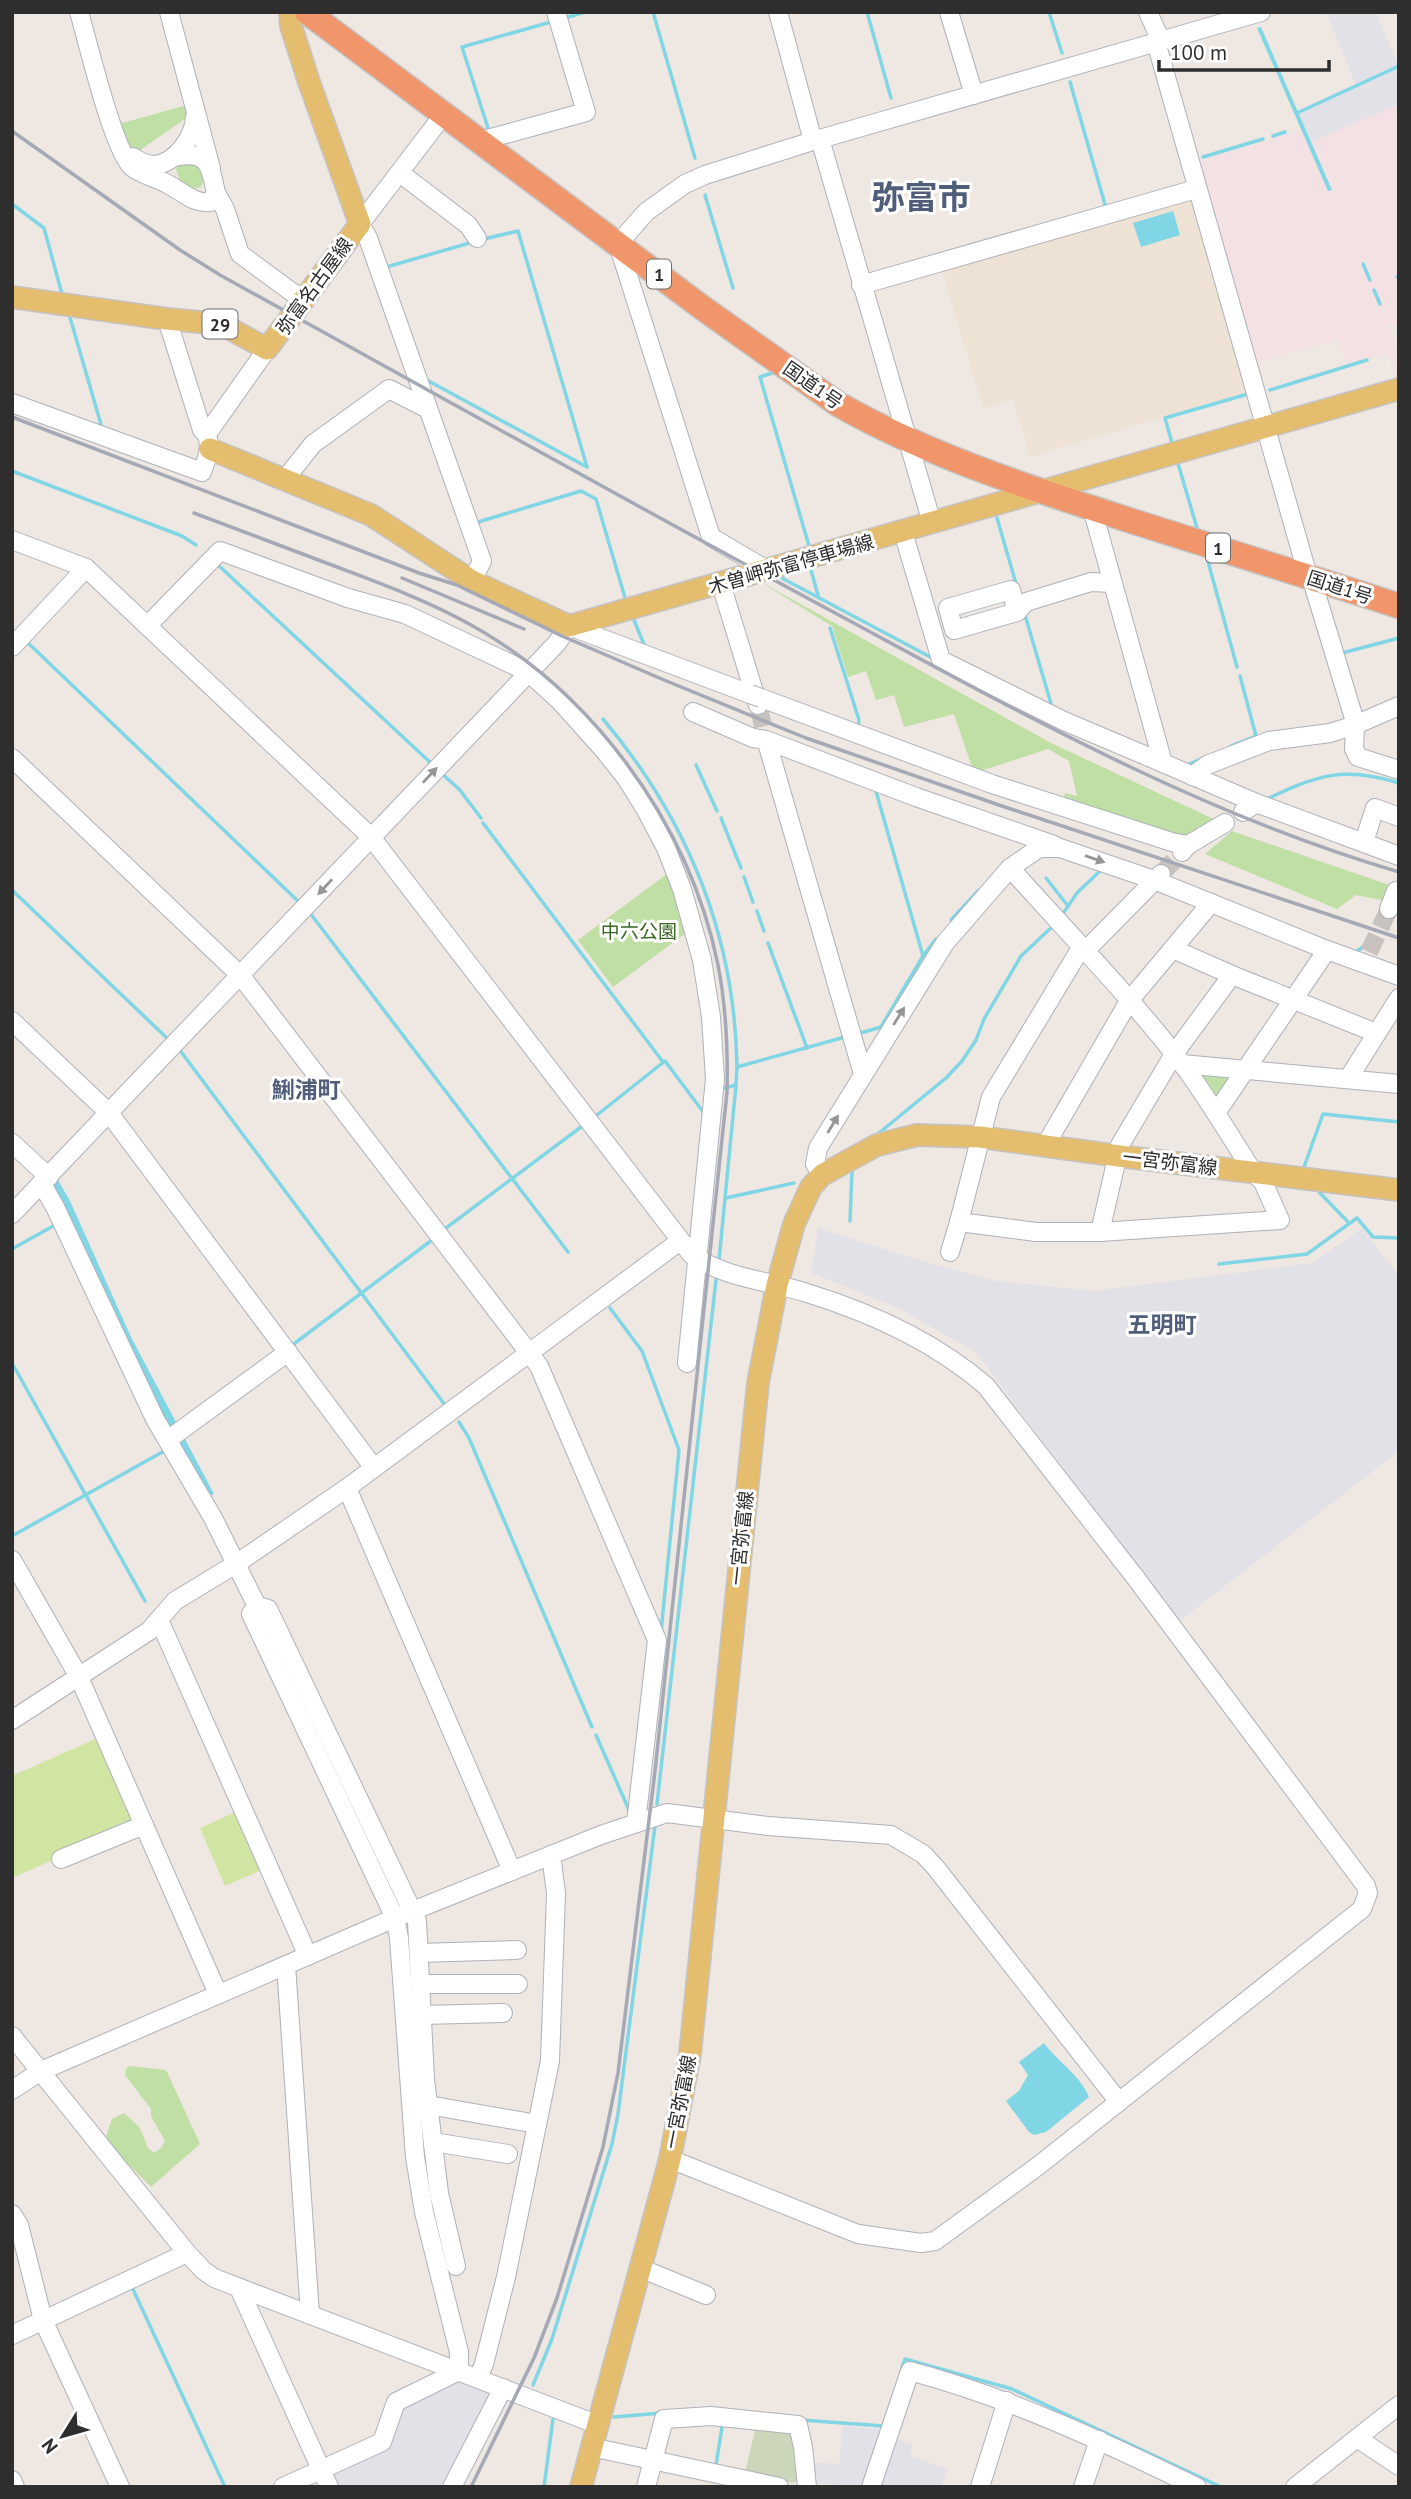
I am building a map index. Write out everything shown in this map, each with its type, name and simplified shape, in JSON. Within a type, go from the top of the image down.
[{"type":"highway","name":"国道1号","points":[[316,14],[480,141],[838,404],[953,460],[1037,491],[1399,606]]},
{"type":"main road","name":"弥富名古屋線","points":[[12,297],[221,324],[267,349],[360,224],[309,82],[291,26],[290,12]]},
{"type":"main road","name":"木曽岬弥富停車場線","points":[[569,626],[1399,389]]},
{"type":"main road","points":[[208,442],[285,479],[371,515],[472,581],[569,626]]},
{"type":"main road","name":"一宮弥富線","points":[[581,2487],[670,2159],[690,2054],[758,1383],[777,1285],[794,1224],[811,1187],[822,1175],[877,1145],[917,1135],[980,1137],[1399,1190]]},
{"type":"street","points":[[79,12],[122,152],[132,167],[201,203],[210,202],[216,193]]},
{"type":"street","points":[[169,12],[216,193],[225,209],[240,254],[304,301]]},
{"type":"street","points":[[480,141],[586,112],[556,12]]},
{"type":"street","points":[[778,12],[881,342],[932,523]]},
{"type":"street","points":[[949,12],[974,95]]},
{"type":"street","points":[[1148,12],[1196,189],[1356,725],[1354,749],[1358,757],[1399,770]]},
{"type":"street","points":[[767,570],[710,537],[618,244],[646,212],[685,184],[817,140],[1257,13]]},
{"type":"street","points":[[177,189],[169,175],[172,157],[191,137],[195,110]]},
{"type":"street","points":[[444,114],[360,224],[482,561],[472,581]]},
{"type":"street","points":[[122,152],[154,165],[189,153],[199,155],[211,169]]},
{"type":"street","points":[[400,173],[468,225],[477,238]]},
{"type":"street","points":[[862,285],[1196,189]]},
{"type":"street","points":[[167,319],[208,442]]},
{"type":"street","points":[[12,403],[202,471],[208,442],[267,349]]},
{"type":"street","points":[[285,479],[313,444],[389,388],[428,409]]},
{"type":"street","points":[[1092,508],[1163,764]]},
{"type":"street","points":[[902,532],[941,660],[1064,721],[1192,776],[1249,808],[1364,842],[1399,856]]},
{"type":"street","points":[[12,540],[86,568],[371,837],[680,1241],[697,1259],[871,1314],[926,1342],[963,1366],[986,1386],[1135,1577],[1366,1886],[1367,1901],[1362,1909],[1038,2166],[936,2241],[921,2243],[858,2234],[670,2159]]},
{"type":"street","points":[[147,626],[220,551],[348,598],[405,614],[528,672],[568,709],[626,778],[666,848],[692,921],[702,960],[711,1017],[715,1079],[687,1363]]},
{"type":"street","points":[[12,647],[86,568]]},
{"type":"street","points":[[1017,612],[1026,602],[1091,582],[1112,583]]},
{"type":"street","points":[[721,584],[759,700]]},
{"type":"street","points":[[12,1214],[557,643],[569,626],[759,700],[1003,788],[1184,849],[1225,823]]},
{"type":"street","points":[[1192,776],[1207,765],[1269,741],[1330,733],[1399,706]]},
{"type":"street","points":[[693,712],[753,738],[766,740],[916,797],[1060,848],[1158,877],[1211,903],[1327,950],[1367,958],[1399,976]]},
{"type":"street","points":[[768,746],[863,1074]]},
{"type":"street","points":[[12,758],[241,976],[539,1366],[657,1640],[636,1822]]},
{"type":"street","points":[[1364,842],[1375,808],[1399,817]]},
{"type":"street","points":[[822,1175],[815,1164],[818,1147],[945,943],[1010,868],[1039,848],[1060,848]]},
{"type":"street","points":[[958,1222],[1036,1232],[1100,1232],[1280,1220],[1263,1182],[1253,1172],[1178,1059],[1010,868]]},
{"type":"street","points":[[1081,948],[1089,947],[1158,877]]},
{"type":"street","points":[[1389,909],[1396,891]]},
{"type":"street","points":[[1045,1146],[1129,1001],[1211,903]]},
{"type":"street","points":[[950,1252],[991,1097],[1081,948]]},
{"type":"street","points":[[1173,949],[1376,1033]]},
{"type":"street","points":[[1216,1113],[1327,950]]},
{"type":"street","points":[[1100,1232],[1120,1145],[1232,975]]},
{"type":"street","points":[[1348,1079],[1399,998]]},
{"type":"street","points":[[12,1021],[109,1113],[374,1468]]},
{"type":"street","points":[[1178,1059],[1246,1069],[1399,1084]]},
{"type":"street","points":[[12,1143],[45,1180],[56,1209],[156,1419],[174,1436],[257,1606],[251,1614],[404,1914],[417,1921],[428,2105],[459,2352],[459,2371]]},
{"type":"street","points":[[12,1720],[160,1622],[175,1601],[236,1564],[347,1488],[680,1241]]},
{"type":"street","points":[[174,1436],[288,1352]]},
{"type":"street","points":[[347,1488],[512,1871]]},
{"type":"street","points":[[12,1560],[79,1677],[218,1994]]},
{"type":"street","points":[[160,1622],[308,1956]]},
{"type":"street","points":[[12,2090],[41,2071],[404,1914],[636,1822],[667,1813],[768,1826],[891,1835],[923,1854],[1119,2102]]},
{"type":"street","points":[[61,1859],[144,1825]]},
{"type":"street","points":[[478,2378],[506,2277],[550,2061],[556,1893],[551,1855]]},
{"type":"street","points":[[404,1914],[399,1938],[415,2157],[424,2212],[447,2260]]},
{"type":"street","points":[[419,1953],[517,1950]]},
{"type":"street","points":[[286,1965],[310,2315]]},
{"type":"street","points":[[420,1984],[518,1984]]},
{"type":"street","points":[[422,2015],[503,2013]]},
{"type":"street","points":[[12,2036],[187,2253],[214,2278],[596,2424]]},
{"type":"street","points":[[428,2105],[537,2124]]},
{"type":"street","points":[[433,2142],[508,2154]]},
{"type":"street","points":[[12,2214],[19,2225],[43,2320],[120,2487]]},
{"type":"street","points":[[12,2334],[187,2253]]},
{"type":"street","points":[[640,2268],[706,2295]]},
{"type":"street","points":[[239,2288],[329,2487]]},
{"type":"street","points":[[283,2487],[383,2442],[396,2402],[459,2371]]},
{"type":"street","points":[[871,2487],[910,2371],[1007,2401],[1099,2440],[1198,2487]]},
{"type":"street","points":[[452,2487],[503,2388]]},
{"type":"street","points":[[980,2487],[1007,2401]]},
{"type":"street","points":[[1295,2487],[1399,2405]]},
{"type":"street","points":[[646,2487],[664,2419],[711,2416],[798,2425],[807,2487]]},
{"type":"street","points":[[1357,2438],[1399,2466]]},
{"type":"street","points":[[1083,2487],[1099,2440]]},
{"type":"street","points":[[591,2447],[653,2459],[713,2480],[779,2487]]},
{"type":"street","points":[[12,2480],[15,2487]]},
{"type":"shaded area","points":[[1326,12],[1375,12],[1399,67],[1399,104],[1311,142],[1299,113],[1357,87]]},
{"type":"shaded area","points":[[1399,104],[1399,336],[1393,322],[1386,325],[1399,354],[1399,381],[1397,382],[1388,354],[1347,365],[1339,339],[1257,362],[1198,160],[1305,129],[1311,142]]},
{"type":"shaded area","points":[[1193,199],[1249,391],[1030,457],[1013,400],[983,408],[942,270]]},
{"type":"shaded area","points":[[818,1228],[995,1281],[1094,1291],[1313,1263],[1362,1228],[1399,1276],[1399,1451],[1178,1622],[976,1352],[896,1307],[812,1273]]},
{"type":"shaded area","points":[[457,2376],[493,2393],[448,2487],[332,2487],[331,2471],[386,2445],[398,2405]]},
{"type":"shaded area","points":[[843,2426],[884,2429],[864,2487],[814,2483],[810,2462],[839,2464]]},
{"type":"shaded area","points":[[894,2438],[913,2445],[910,2456],[947,2469],[941,2487],[878,2487]]},
{"type":"green space","points":[[187,105],[189,116],[136,153],[124,137],[119,124]]},
{"type":"green space","points":[[196,162],[204,179],[201,187],[194,189],[180,181],[176,170],[179,163]]},
{"type":"green space","points":[[757,580],[1051,743],[1220,822],[1185,839],[1063,803],[1065,793],[1077,796],[1069,761],[1048,749],[974,773],[954,714],[904,727],[894,695],[876,700],[866,671],[848,677],[832,626]]},
{"type":"green space","points":[[1232,831],[1395,887],[1385,901],[1356,895],[1337,909],[1205,854]]},
{"type":"green space","name":"中六公園","points":[[671,871],[690,930],[613,987],[578,940]]},
{"type":"green space","points":[[1195,1067],[1236,1076],[1214,1102]]},
{"type":"green space","points":[[100,1737],[137,1823],[12,1878],[12,1776]]},
{"type":"green space","points":[[240,1810],[266,1868],[225,1886],[200,1828]]},
{"type":"green space","points":[[130,2066],[166,2070],[200,2144],[151,2187],[121,2157],[106,2136],[112,2119],[124,2113],[140,2128],[148,2148],[154,2153],[165,2141],[151,2116],[151,2109],[125,2075]]},
{"type":"green space","points":[[756,2426],[789,2430],[795,2435],[799,2479],[794,2483],[745,2473]]},
{"type":"water","points":[[1261,27],[1332,190],[1328,191],[1257,28]]},
{"type":"water","points":[[1173,211],[1180,235],[1141,247],[1133,223]]},
{"type":"water","points":[[58,1180],[131,1337],[214,1494],[207,1497],[141,1380],[52,1188]]},
{"type":"water","points":[[1044,2043],[1081,2082],[1089,2097],[1046,2132],[1034,2135],[1006,2101],[1019,2091],[1028,2075],[1019,2062]]},
{"type":"waterway","points":[[565,18],[585,12]]},
{"type":"waterway","points":[[653,12],[695,158]]},
{"type":"waterway","points":[[867,12],[891,98]]},
{"type":"waterway","points":[[1049,12],[1062,53]]},
{"type":"waterway","points":[[488,128],[462,47],[551,22]]},
{"type":"waterway","points":[[1297,113],[1399,66]]},
{"type":"waterway","points":[[1070,82],[1106,208]]},
{"type":"waterway","points":[[1273,136],[1285,132]]},
{"type":"waterway","points":[[1203,157],[1263,139]]},
{"type":"waterway","points":[[705,195],[733,288]]},
{"type":"waterway","points":[[12,204],[44,228],[62,294]]},
{"type":"waterway","points":[[484,239],[518,231],[587,467]]},
{"type":"waterway","points":[[383,268],[473,242]]},
{"type":"waterway","points":[[1363,264],[1370,280]]},
{"type":"waterway","points":[[1374,290],[1380,304]]},
{"type":"waterway","points":[[69,314],[102,428]]},
{"type":"waterway","points":[[1270,390],[1367,360]]},
{"type":"waterway","points":[[772,373],[760,377],[809,546]]},
{"type":"waterway","points":[[425,379],[587,467]]},
{"type":"waterway","points":[[1172,443],[1165,418],[1248,394]]},
{"type":"waterway","points":[[1177,460],[1197,528]]},
{"type":"waterway","points":[[12,471],[182,536],[196,545]]},
{"type":"waterway","points":[[475,523],[581,491],[596,499],[626,601]]},
{"type":"waterway","points":[[997,518],[1017,587]]},
{"type":"waterway","points":[[1207,558],[1237,667]]},
{"type":"waterway","points":[[217,564],[432,764]]},
{"type":"waterway","points":[[811,570],[818,595]]},
{"type":"waterway","points":[[778,576],[934,659]]},
{"type":"waterway","points":[[632,615],[645,647]]},
{"type":"waterway","points":[[1025,615],[1052,707]]},
{"type":"waterway","points":[[830,628],[859,720],[858,727]]},
{"type":"waterway","points":[[1342,653],[1399,638]]},
{"type":"waterway","points":[[26,641],[299,902]]},
{"type":"waterway","points":[[1231,746],[1256,736],[1240,676]]},
{"type":"waterway","points":[[603,719],[633,757],[659,797],[701,881],[727,971],[737,1067]]},
{"type":"waterway","points":[[1187,765],[1201,759]]},
{"type":"waterway","points":[[696,765],[717,811]]},
{"type":"waterway","points":[[441,773],[459,789],[481,818]]},
{"type":"waterway","points":[[1267,799],[1316,779],[1346,774],[1399,783]]},
{"type":"waterway","points":[[875,788],[923,956]]},
{"type":"waterway","points":[[721,818],[741,868]]},
{"type":"waterway","points":[[483,823],[663,1062]]},
{"type":"waterway","points":[[1062,915],[1077,893],[1102,869]]},
{"type":"waterway","points":[[744,877],[753,902]]},
{"type":"waterway","points":[[1046,878],[1068,906]]},
{"type":"waterway","points":[[12,890],[170,1041]]},
{"type":"waterway","points":[[951,920],[979,890]]},
{"type":"waterway","points":[[757,911],[764,931]]},
{"type":"waterway","points":[[310,913],[568,1252]]},
{"type":"waterway","points":[[879,1133],[946,1078],[962,1061],[1021,956],[1053,926]]},
{"type":"waterway","points":[[857,1034],[881,1027],[936,939]]},
{"type":"waterway","points":[[768,943],[807,1048]]},
{"type":"waterway","points":[[1356,952],[1364,946]]},
{"type":"waterway","points":[[721,1089],[736,1085],[737,1067],[845,1037]]},
{"type":"waterway","points":[[179,1049],[445,1405]]},
{"type":"waterway","points":[[597,1115],[665,1061],[704,1113]]},
{"type":"waterway","points":[[719,1260],[736,1085]]},
{"type":"waterway","points":[[1304,1167],[1323,1114],[1399,1122]]},
{"type":"waterway","points":[[442,1231],[581,1127]]},
{"type":"waterway","points":[[850,1221],[852,1171]]},
{"type":"waterway","points":[[726,1198],[794,1183]]},
{"type":"waterway","points":[[1319,1192],[1349,1223]]},
{"type":"waterway","points":[[1219,1264],[1307,1254],[1357,1218],[1373,1237],[1399,1238]]},
{"type":"waterway","points":[[12,1249],[55,1225]]},
{"type":"waterway","points":[[291,1346],[432,1240]]},
{"type":"waterway","points":[[657,1804],[716,1280]]},
{"type":"waterway","points":[[610,1308],[642,1351],[679,1450],[661,1632]]},
{"type":"waterway","points":[[12,1363],[145,1601]]},
{"type":"waterway","points":[[459,1422],[469,1438],[592,1727]]},
{"type":"waterway","points":[[12,1536],[166,1450]]},
{"type":"waterway","points":[[596,1735],[629,1810]]},
{"type":"waterway","points":[[533,2385],[552,2339],[612,2144],[655,1826]]},
{"type":"waterway","points":[[131,2285],[225,2487]]},
{"type":"waterway","points":[[901,2371],[905,2359],[1012,2389],[1221,2487]]},
{"type":"waterway","points":[[614,2417],[662,2413]]},
{"type":"waterway","points":[[544,2487],[553,2419]]},
{"type":"waterway","points":[[801,2420],[884,2426]]},
{"type":"waterway","points":[[716,2465],[722,2427]]},
{"type":"tunnel","points":[[759,709],[768,746]]},
{"type":"tunnel","points":[[1161,874],[1180,854]]},
{"type":"tunnel","points":[[1369,952],[1389,909]]},
{"type":"railway","points":[[12,131],[180,250],[220,275],[692,536],[983,693],[1187,793],[1327,849],[1399,872]]},
{"type":"railway","points":[[12,417],[419,573],[457,585],[562,636],[806,738],[1399,938]]},
{"type":"railway","points":[[194,513],[445,611],[507,648],[551,682],[591,721],[627,764],[658,811],[684,860],[704,912],[721,981],[726,1028],[727,1092],[655,1771],[618,2073],[603,2147],[557,2298],[534,2358],[471,2487]]},
{"type":"railway","points":[[402,578],[524,629]]},
{"type":"district","name":"弥富市","points":[[921,196]]},
{"type":"district","name":"鯏浦町","points":[[306,1089]]},
{"type":"district","name":"五明町","points":[[1162,1324]]}]
